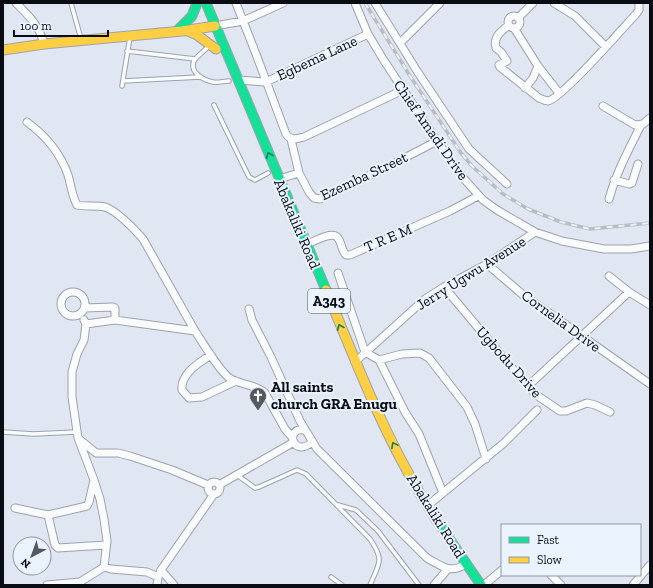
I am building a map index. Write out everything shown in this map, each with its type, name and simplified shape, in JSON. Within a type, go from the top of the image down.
[{"type":"main road","points":[[177,31],[192,16],[197,3]]},
{"type":"main road","name":"Abakaliki Road","points":[[197,3],[211,26],[278,179],[354,362],[413,482],[463,566],[471,585]]},
{"type":"main road","name":"Abakaliki Road","points":[[206,3],[211,26],[213,47],[234,80],[268,173],[348,366],[378,432],[421,509],[463,566],[481,585]]},
{"type":"main road","points":[[3,50],[81,40],[188,31],[211,26]]},
{"type":"main road","points":[[188,31],[197,35],[213,47]]},
{"type":"street","points":[[16,3],[38,28],[44,44]]},
{"type":"street","points":[[236,3],[286,134],[291,139],[299,173],[278,179]]},
{"type":"street","points":[[211,26],[243,21],[283,3]]},
{"type":"street","name":"Chief Amadi Drive","points":[[355,3],[368,34],[403,90],[437,141],[478,196],[497,210],[535,232],[562,241],[604,249],[631,249],[650,246]]},
{"type":"street","points":[[375,3],[469,149],[507,184]]},
{"type":"street","points":[[400,43],[440,3]]},
{"type":"street","points":[[533,3],[518,18],[514,16],[509,18],[512,26],[538,66],[559,93]]},
{"type":"street","points":[[554,3],[575,16],[606,47]]},
{"type":"street","points":[[512,26],[498,34],[496,40],[496,48],[501,52],[507,61],[499,65],[500,68],[525,88],[546,101],[549,101],[579,76],[606,47],[636,14],[639,10],[639,3]]},
{"type":"street","name":"Egbema Lane","points":[[266,82],[368,34]]},
{"type":"street","points":[[525,88],[533,78],[538,66]]},
{"type":"street","points":[[234,80],[266,82]]},
{"type":"street","points":[[291,139],[294,140],[304,137],[403,90]]},
{"type":"street","points":[[603,106],[635,125],[641,125]]},
{"type":"street","points":[[609,199],[614,180],[641,125],[650,118]]},
{"type":"street","points":[[27,122],[50,141],[59,155],[66,170],[76,205],[105,207],[134,229],[143,239],[195,331],[224,374],[236,381],[262,390],[297,446],[308,446],[312,442]]},
{"type":"street","name":"Ezemba Street","points":[[299,173],[309,192],[314,198],[320,199],[437,141]]},
{"type":"street","points":[[614,180],[629,184],[632,183],[638,164]]},
{"type":"street","name":"T R E M","points":[[306,245],[328,235],[335,235],[338,238],[342,251],[346,255],[350,255],[450,211],[478,196]]},
{"type":"street","name":"Jerry Ugwu Avenue","points":[[354,362],[415,308],[444,287],[486,264],[535,232]]},
{"type":"street","name":"Cornelia Drive","points":[[486,264],[522,294],[650,384]]},
{"type":"street","points":[[338,273],[366,352],[378,360],[419,434],[443,493]]},
{"type":"street","points":[[609,276],[629,292],[650,305]]},
{"type":"street","name":"Ugbodu Drive","points":[[444,287],[535,394],[560,411],[566,411],[587,403],[610,412]]},
{"type":"street","points":[[528,386],[629,292]]},
{"type":"street","points":[[104,567],[107,541],[104,520],[100,499],[94,480],[77,435],[72,397],[72,372],[77,354],[84,340],[86,324],[83,311],[113,307],[115,308],[115,320]]},
{"type":"street","points":[[249,309],[252,320],[271,357],[304,430],[317,449],[427,558],[446,570]]},
{"type":"street","points":[[86,324],[115,320],[195,331]]},
{"type":"street","points":[[378,360],[402,354],[414,353],[420,353],[429,358],[467,407],[486,459]]},
{"type":"street","points":[[211,355],[194,367],[183,382],[182,390],[185,395],[189,398],[202,397],[236,381]]},
{"type":"street","points":[[427,506],[486,459],[537,410]]},
{"type":"street","points":[[219,485],[293,440],[296,431],[300,429],[304,430]]},
{"type":"street","points":[[77,435],[96,452],[118,453],[130,456],[172,470],[208,485]]},
{"type":"street","points":[[88,465],[96,452]]},
{"type":"street","points":[[14,508],[48,516],[87,506],[94,480]]},
{"type":"street","points":[[208,485],[214,481],[219,485]]},
{"type":"street","points":[[208,485],[209,491],[214,494]]},
{"type":"street","points":[[157,585],[159,573],[214,494],[218,492],[219,485]]},
{"type":"street","points":[[48,516],[55,546],[58,548],[106,545]]},
{"type":"street","points":[[641,576],[650,565]]},
{"type":"street","points":[[434,585],[446,570],[463,566]]},
{"type":"street","points":[[47,585],[80,582],[104,567],[111,569],[159,573],[174,585]]},
{"type":"street","points":[[484,585],[501,571]]},
{"type":"street","points":[[552,576],[561,585]]},
{"type":"street","points":[[633,585],[641,576]]},
{"type":"lane","points":[[71,3],[81,40]]},
{"type":"lane","points":[[122,86],[130,36]]},
{"type":"lane","points":[[213,47],[195,59],[193,66],[194,72],[200,77],[212,82],[234,80]]},
{"type":"lane","points":[[127,51],[195,59]]},
{"type":"lane","points":[[122,82],[200,77]]},
{"type":"lane","points":[[214,105],[249,177],[255,180],[268,173]]},
{"type":"lane","points":[[3,432],[77,435]]},
{"type":"lane","points":[[237,475],[255,488],[297,470],[306,474],[370,539],[378,551],[380,556],[379,564],[370,585]]},
{"type":"lane","points":[[337,505],[356,510],[378,530],[419,585]]},
{"type":"lane","points":[[331,577],[342,585]]},
{"type":"railway","points":[[365,3],[410,76],[461,153],[472,166],[503,194],[528,209],[561,222],[590,229],[650,223]]},
{"type":"traffic: fast","points":[[177,31],[192,16],[197,3]]},
{"type":"traffic: fast","points":[[206,3],[326,290]]},
{"type":"traffic: fast","points":[[421,495],[481,585]]},
{"type":"traffic: slow","points":[[3,50],[44,44],[182,31],[215,26]]},
{"type":"traffic: slow","points":[[188,31],[197,35],[216,49]]},
{"type":"traffic: slow","points":[[326,290],[381,420],[421,495]]},
{"type":"place","name":"All saints church GRA Enugu","points":[[258,411]]}]
